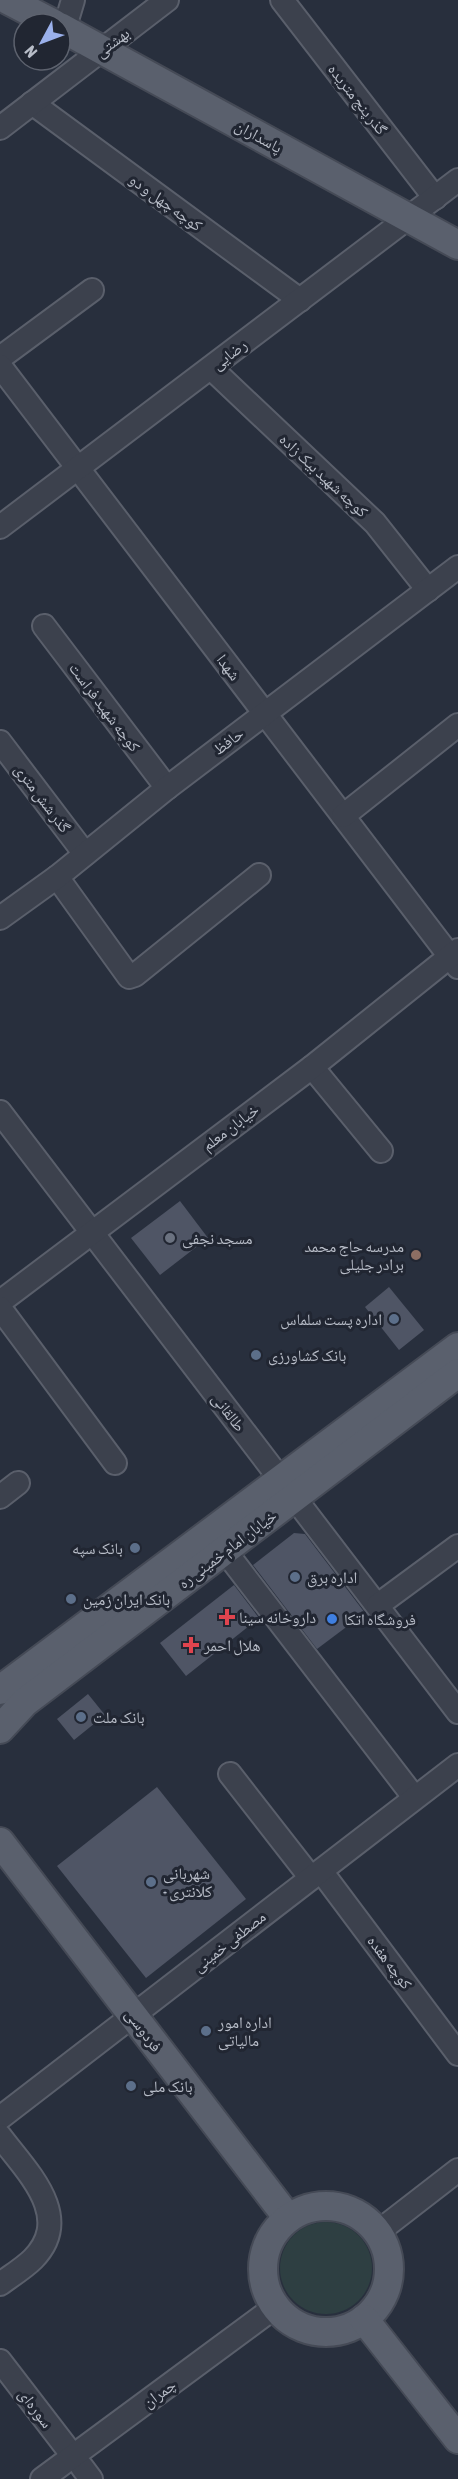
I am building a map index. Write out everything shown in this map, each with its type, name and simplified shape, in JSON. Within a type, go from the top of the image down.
[{"type":"main road","name":"پاسداران","points":[[8,0],[31,12]]},
{"type":"main road","name":"پاسداران","points":[[72,34],[458,245]]},
{"type":"main road","name":"خیابان امام خمینی ره","points":[[0,1729],[25,1702],[225,1551],[287,1488],[458,1347]]},
{"type":"main road","name":"خیابان امام خمینی ره","points":[[0,1690],[287,1488],[458,1373]]},
{"type":"main road","name":"فردوسی","points":[[0,1842],[288,2218]]},
{"type":"main road","points":[[324,2205],[344,2208],[362,2217],[378,2232],[386,2248],[389,2267],[387,2287],[378,2305],[364,2319],[347,2329],[327,2332],[308,2330],[280,2312],[266,2290],[262,2270],[265,2250],[273,2233],[288,2218],[304,2209],[324,2205]]},
{"type":"main road","points":[[364,2319],[458,2439]]},
{"type":"street","name":"بهشتی","points":[[0,128],[167,0]]},
{"type":"street","name":"گذر پنج متریده","points":[[282,0],[435,198]]},
{"type":"street","name":"کوچه چهل و دو","points":[[32,103],[300,300]]},
{"type":"street","name":"رضایی","points":[[0,527],[458,180]]},
{"type":"street","points":[[0,358],[92,290]]},
{"type":"street","name":"شهدا","points":[[0,366],[343,816],[455,958]]},
{"type":"street","name":"کوچه شهید بیک زاده","points":[[211,368],[375,523],[428,590]]},
{"type":"street","name":"حافظ","points":[[0,918],[57,878],[167,788],[458,567]]},
{"type":"street","name":"کوچه شهید فراست","points":[[44,626],[167,788]]},
{"type":"street","points":[[343,816],[458,725]]},
{"type":"street","name":"گذر شش متری","points":[[0,742],[85,854]]},
{"type":"street","points":[[57,878],[129,977],[135,975],[259,875]]},
{"type":"street","name":"خیابان معلم","points":[[0,1302],[455,958]]},
{"type":"street","points":[[312,1067],[381,1151]]},
{"type":"street","name":"طالقانی","points":[[3,1124],[91,1231],[458,1712]]},
{"type":"street","points":[[0,1308],[115,1463]]},
{"type":"street","points":[[0,1497],[18,1483]]},
{"type":"street","points":[[378,1605],[458,1546]]},
{"type":"street","points":[[225,1551],[414,1797]]},
{"type":"street","name":"مصطفی خمینی","points":[[0,2118],[458,1765]]},
{"type":"street","name":"کوچه هفده","points":[[230,1774],[316,1874],[458,2054]]},
{"type":"street","points":[[0,2136],[44,2193],[50,2210],[50,2229],[44,2246],[33,2260],[0,2284]]},
{"type":"street","points":[[378,2232],[458,2170]]},
{"type":"street","name":"چمران","points":[[42,2479],[78,2470],[280,2312]]},
{"type":"street","name":"سوره‌ای","points":[[0,2361],[78,2470]]},
{"type":"shaded area","points":[[326,2222],[343,2226],[358,2236],[368,2251],[372,2268],[368,2285],[358,2300],[343,2310],[326,2314],[309,2310],[294,2300],[284,2285],[280,2268],[284,2251],[294,2236],[309,2226]]},
{"type":"building","name":"مسجد نجفی","points":[[180,1201],[208,1238],[160,1275],[131,1238]]},
{"type":"building","name":"اداره پست سلماس","points":[[389,1287],[424,1330],[399,1350],[365,1307]]},
{"type":"building","name":"اداره برق","points":[[294,1533],[305,1534],[365,1613],[317,1649],[253,1565]]},
{"type":"building","points":[[234,1585],[259,1618],[186,1676],[160,1643]]},
{"type":"building","name":"بانک ملت","points":[[88,1694],[105,1715],[74,1740],[57,1719]]},
{"type":"building","name":"شهربانی - کلانتری","points":[[157,1787],[246,1899],[146,1978],[57,1866]]},
{"type":"place","name":"مسجد نجفی","points":[[170,1238]]},
{"type":"place","name":"مدرسه حاج محمد برادر جلیلی","points":[[416,1255]]},
{"type":"place","name":"اداره پست سلماس","points":[[394,1319]]},
{"type":"place","name":"بانک کشاورزی","points":[[256,1355]]},
{"type":"place","name":"بانک سپه","points":[[135,1548]]},
{"type":"place","name":"اداره برق","points":[[295,1577]]},
{"type":"place","name":"بانک ایران زمین","points":[[71,1599]]},
{"type":"place","name":"داروخانه سینا","points":[[227,1617]]},
{"type":"place","name":"فروشگاه اتکا","points":[[332,1619]]},
{"type":"place","name":"هلال احمر","points":[[191,1645]]},
{"type":"place","name":"بانک ملت","points":[[81,1717]]},
{"type":"place","name":"شهربانی - کلانتری","points":[[151,1882]]},
{"type":"place","name":"اداره امور مالیاتی","points":[[206,2031]]},
{"type":"place","name":"بانک ملی","points":[[131,2086]]}]
